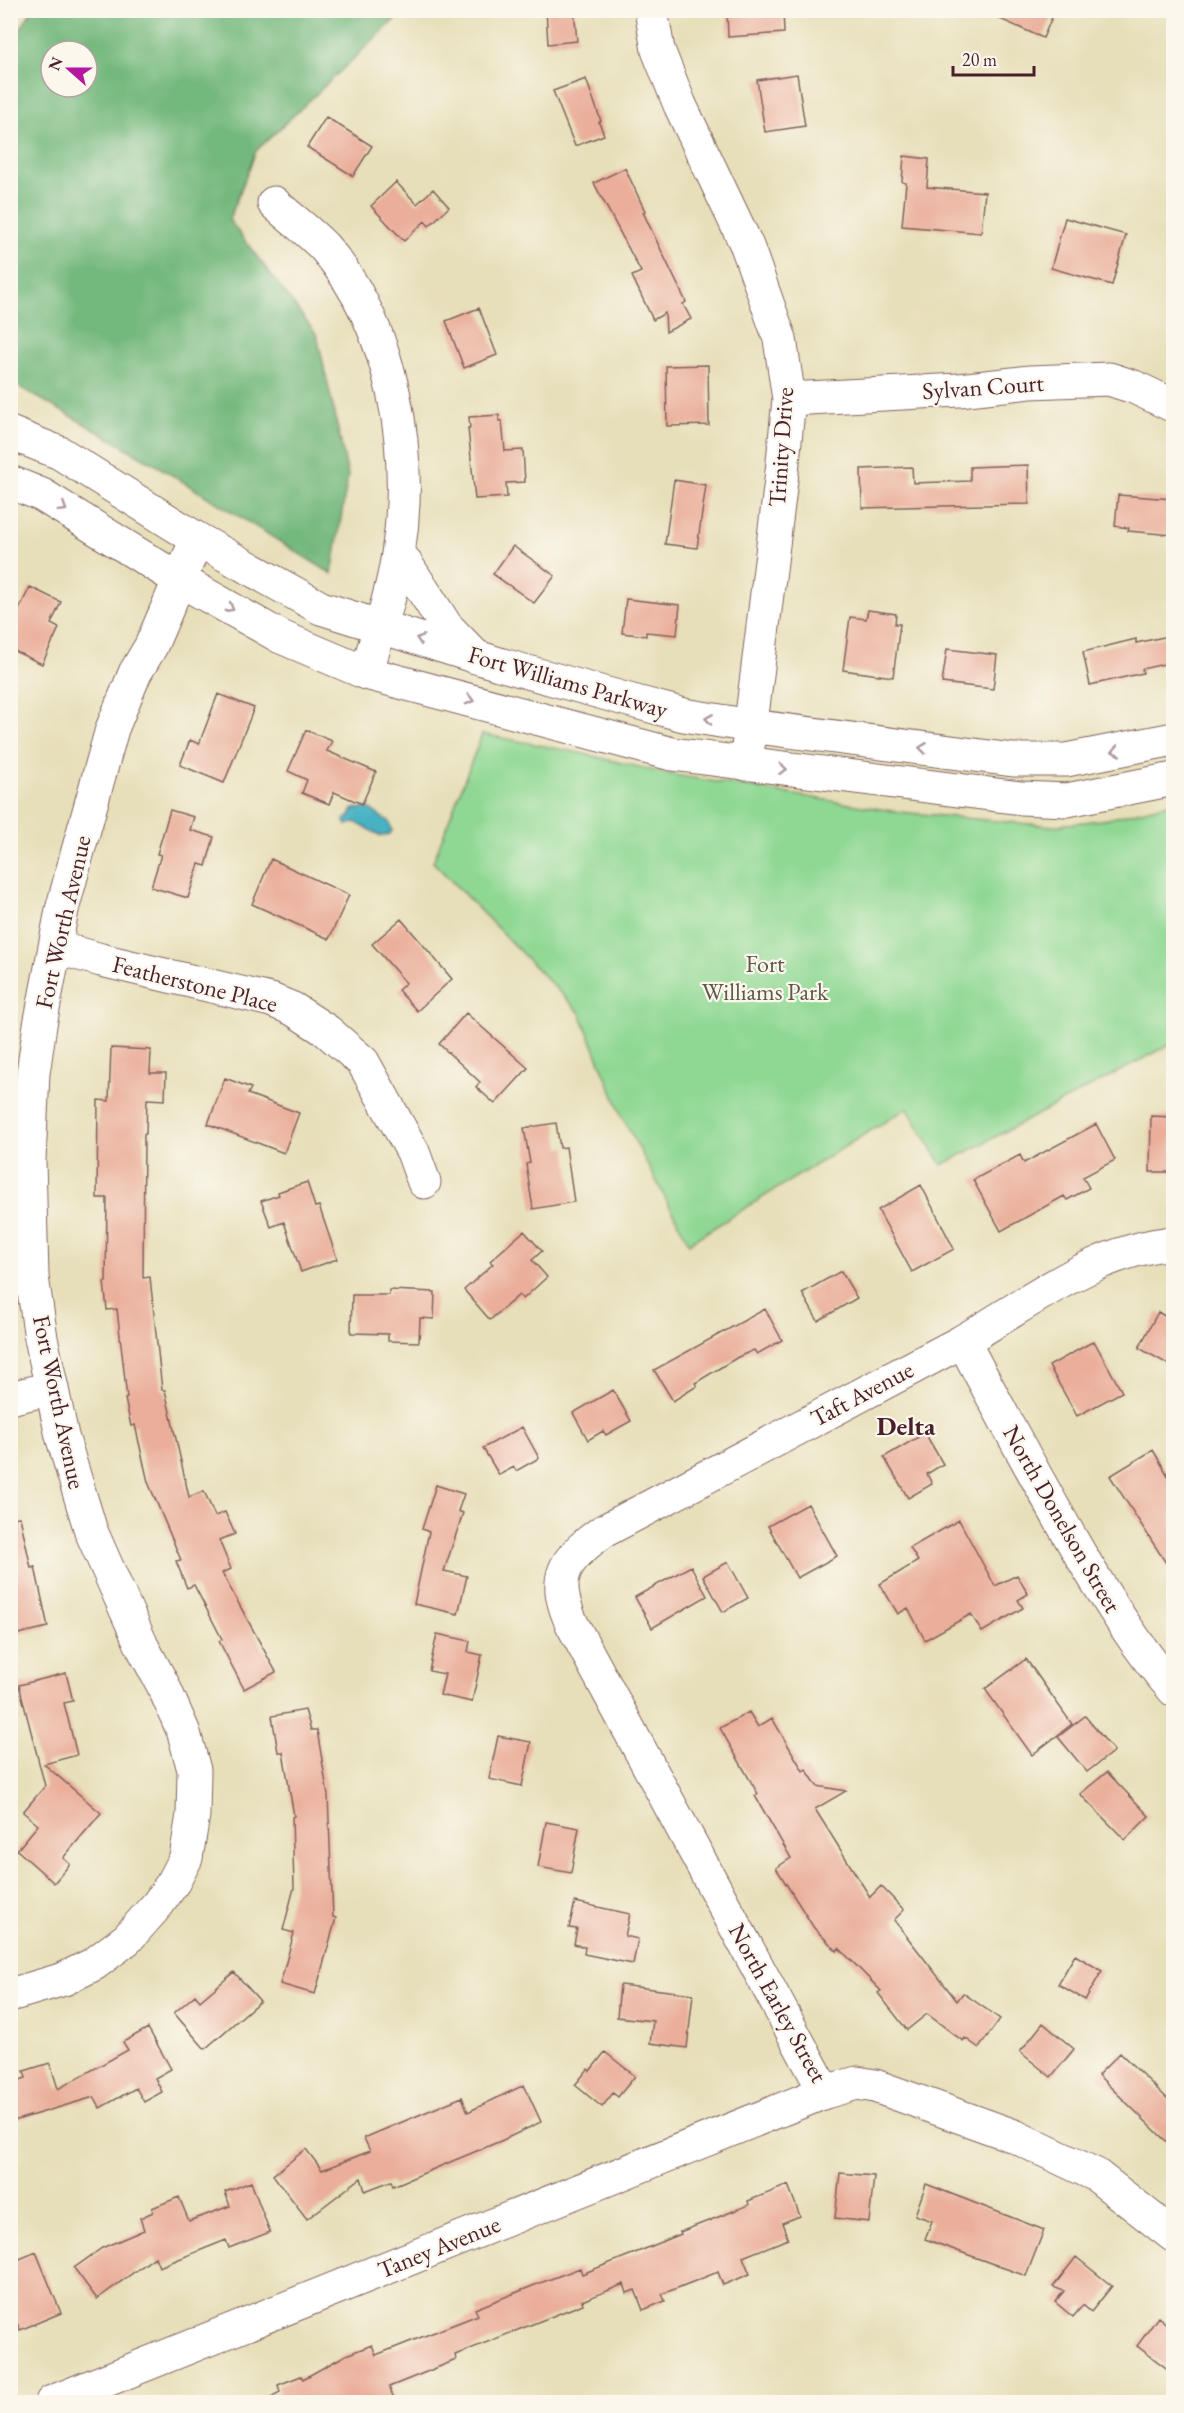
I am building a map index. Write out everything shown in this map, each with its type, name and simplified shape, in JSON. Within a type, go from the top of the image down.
[{"type":"street","name":"Trinity Drive","points":[[651,10],[658,50],[680,105],[747,246],[780,339],[789,399],[746,764]]},
{"type":"street","points":[[274,203],[325,248],[359,298],[374,330],[394,391],[402,453],[403,516],[399,554],[366,673]]},
{"type":"street","name":"Sylvan Court","points":[[789,399],[959,390],[1030,382],[1109,379],[1134,387],[1172,405]]},
{"type":"street","name":"Fort Williams Parkway","points":[[10,433],[60,453],[197,539],[321,608],[476,657],[684,715],[751,726],[1013,760],[1066,760],[1173,739]]},
{"type":"street","name":"Fort Williams Parkway","points":[[10,482],[42,495],[178,579],[281,637],[366,673],[672,754],[1021,798],[1067,800],[1173,779]]},
{"type":"street","name":"Fort Worth Avenue","points":[[10,1995],[64,1979],[94,1964],[127,1939],[158,1904],[174,1881],[186,1858],[193,1815],[194,1770],[184,1733],[91,1531],[65,1447],[41,1338],[32,1277],[30,1130],[33,1073],[65,900],[112,729],[135,673],[151,646],[197,539]]},
{"type":"street","points":[[399,554],[446,626],[476,657]]},
{"type":"street","name":"Featherstone Place","points":[[56,947],[101,960],[271,1000],[292,1009],[327,1031],[363,1062],[413,1152],[424,1182]]},
{"type":"street","name":"Taft Avenue","points":[[565,1570],[574,1555],[602,1532],[963,1341],[1078,1272],[1110,1257],[1132,1250],[1173,1243]]},
{"type":"street","name":"North Donelson Street","points":[[963,1341],[1037,1482],[1108,1603],[1138,1647],[1173,1690]]},
{"type":"street","points":[[10,1398],[52,1388]]},
{"type":"street","name":"North Earley Street","points":[[565,1570],[560,1587],[564,1606],[572,1624],[825,2092],[857,2083],[875,2086],[1014,2136],[1096,2175],[1173,2236]]},
{"type":"street","name":"Taney Avenue","points":[[52,2403],[117,2390],[825,2092]]},
{"type":"green space","points":[[32,10],[404,11],[256,151],[229,220],[317,335],[348,475],[332,574],[151,462],[11,382],[11,45]]},
{"type":"green space","name":"Fort Williams Park","points":[[482,734],[580,753],[668,774],[899,812],[1052,826],[1108,819],[1173,803],[1173,1043],[942,1165],[907,1108],[689,1243],[622,1116],[580,1013],[433,862]]},
{"type":"water","points":[[368,808],[389,821],[392,831],[388,835],[381,836],[355,822],[347,825],[344,820],[350,816],[353,809]]},
{"type":"building","points":[[546,10],[574,10],[577,41],[548,44]]},
{"type":"building","points":[[727,10],[783,10],[784,33],[728,37]]},
{"type":"building","points":[[980,10],[1055,10],[1043,38]]},
{"type":"building","points":[[797,74],[805,126],[765,132],[757,80]]},
{"type":"building","points":[[586,79],[604,135],[575,146],[553,91]]},
{"type":"building","points":[[326,117],[372,146],[353,176],[307,147]]},
{"type":"building","points":[[904,156],[929,159],[927,187],[985,192],[981,233],[902,226],[906,183],[902,182]]},
{"type":"building","points":[[625,168],[645,211],[643,212],[686,302],[683,304],[691,319],[666,332],[665,313],[653,320],[632,276],[641,272],[594,183]]},
{"type":"building","points":[[396,182],[417,204],[433,189],[449,207],[429,226],[425,221],[404,241],[371,206]]},
{"type":"building","points":[[1065,218],[1126,235],[1112,285],[1051,268]]},
{"type":"building","points":[[479,308],[497,355],[464,368],[446,321]]},
{"type":"building","points":[[708,365],[709,425],[667,426],[666,366]]},
{"type":"building","points":[[499,415],[499,421],[502,421],[505,451],[523,450],[525,482],[506,483],[507,497],[475,499],[468,428],[470,428],[469,417]]},
{"type":"building","points":[[1028,465],[1029,504],[862,508],[861,469],[912,467],[913,483],[970,481],[970,467]]},
{"type":"building","points":[[674,480],[706,485],[697,548],[665,544]]},
{"type":"building","points":[[1118,495],[1173,499],[1173,535],[1128,531],[1129,528],[1115,526]]},
{"type":"building","points":[[513,546],[555,576],[534,603],[493,574]]},
{"type":"building","points":[[30,587],[61,602],[51,624],[59,628],[42,664],[10,649],[10,628]]},
{"type":"building","points":[[626,599],[680,605],[677,635],[646,632],[646,636],[622,633]]},
{"type":"building","points":[[868,610],[896,614],[895,624],[900,624],[893,677],[843,670],[850,617],[866,619]]},
{"type":"building","points":[[1173,635],[1173,662],[1142,669],[1143,673],[1090,685],[1083,652],[1136,639],[1136,643]]},
{"type":"building","points":[[947,649],[997,655],[993,689],[942,683]]},
{"type":"building","points":[[218,694],[254,708],[224,783],[180,765],[190,740],[199,744]]},
{"type":"building","points":[[306,730],[332,741],[327,751],[376,772],[362,804],[334,792],[329,804],[302,793],[307,780],[288,771]]},
{"type":"building","points":[[170,810],[194,817],[190,830],[214,837],[206,866],[199,864],[188,898],[151,887],[161,855],[157,854]]},
{"type":"building","points":[[271,859],[349,895],[329,939],[252,904]]},
{"type":"building","points":[[401,919],[452,979],[417,1011],[398,990],[406,983],[372,944]]},
{"type":"building","points":[[466,1013],[528,1068],[495,1104],[476,1087],[480,1082],[439,1044]]},
{"type":"building","points":[[111,1048],[151,1050],[150,1073],[166,1073],[165,1100],[147,1099],[146,1134],[144,1134],[143,1278],[150,1277],[162,1390],[165,1390],[189,1497],[204,1491],[215,1516],[225,1512],[235,1534],[219,1540],[231,1569],[222,1573],[276,1672],[244,1689],[219,1641],[222,1639],[194,1585],[187,1588],[176,1561],[181,1560],[148,1482],[135,1425],[131,1426],[125,1399],[127,1398],[117,1309],[107,1310],[104,1282],[106,1282],[107,1198],[97,1198],[98,1100],[109,1101]]},
{"type":"building","points":[[225,1078],[251,1088],[248,1094],[299,1113],[284,1153],[208,1124]]},
{"type":"building","points":[[1151,1116],[1173,1117],[1173,1172],[1150,1172]]},
{"type":"building","points":[[556,1123],[560,1148],[566,1147],[574,1202],[533,1209],[526,1164],[530,1163],[524,1128]]},
{"type":"building","points":[[1096,1124],[1115,1160],[1083,1177],[1089,1188],[1067,1200],[1064,1196],[1001,1231],[973,1180],[1020,1155],[1024,1163]]},
{"type":"building","points":[[307,1182],[315,1207],[319,1206],[337,1259],[301,1272],[284,1222],[271,1227],[261,1201],[279,1195],[278,1192]]},
{"type":"building","points":[[921,1185],[954,1249],[912,1272],[878,1210]]},
{"type":"building","points":[[524,1231],[542,1251],[532,1260],[547,1277],[523,1299],[519,1295],[490,1320],[464,1290],[493,1264],[490,1261]]},
{"type":"building","points":[[841,1271],[857,1298],[818,1321],[802,1293]]},
{"type":"building","points":[[389,1290],[435,1292],[434,1319],[420,1318],[419,1342],[388,1341],[388,1334],[351,1333],[352,1295],[389,1295]]},
{"type":"building","points":[[765,1309],[782,1340],[757,1354],[754,1350],[738,1357],[695,1383],[697,1386],[673,1401],[654,1370]]},
{"type":"building","points":[[1158,1312],[1173,1321],[1173,1367],[1139,1348]]},
{"type":"building","points":[[1094,1341],[1122,1392],[1077,1416],[1049,1366]]},
{"type":"building","points":[[613,1390],[631,1421],[606,1435],[603,1431],[588,1440],[573,1413]]},
{"type":"building","points":[[522,1427],[539,1458],[516,1471],[514,1467],[499,1475],[483,1448]]},
{"type":"building","points":[[925,1433],[943,1464],[927,1474],[932,1484],[908,1498],[884,1457]]},
{"type":"building","points":[[1153,1450],[1173,1484],[1173,1574],[1110,1476]]},
{"type":"building","points":[[436,1485],[464,1494],[458,1511],[463,1513],[444,1571],[467,1576],[458,1614],[414,1604],[429,1532],[422,1529]]},
{"type":"building","points":[[808,1504],[837,1556],[797,1578],[768,1526]]},
{"type":"building","points":[[20,1517],[31,1568],[35,1567],[48,1627],[10,1636],[10,1518]]},
{"type":"building","points":[[959,1520],[995,1586],[1017,1575],[1028,1594],[1018,1600],[1023,1608],[982,1632],[971,1614],[925,1640],[908,1608],[898,1614],[880,1584],[918,1561],[910,1548]]},
{"type":"building","points":[[728,1562],[748,1598],[723,1612],[703,1576]]},
{"type":"building","points":[[691,1566],[707,1596],[652,1628],[635,1597]]},
{"type":"building","points":[[437,1634],[470,1641],[468,1652],[482,1655],[472,1702],[440,1695],[445,1674],[429,1671]]},
{"type":"building","points":[[1026,1659],[1072,1724],[1032,1755],[985,1689]]},
{"type":"building","points":[[66,1673],[73,1701],[64,1703],[77,1755],[44,1764],[101,1813],[63,1858],[70,1864],[54,1883],[17,1850],[38,1825],[23,1812],[45,1786],[19,1685]]},
{"type":"building","points":[[305,1710],[311,1730],[317,1730],[328,1796],[333,1917],[336,1918],[315,1994],[280,1984],[294,1933],[283,1930],[294,1888],[292,1817],[294,1816],[283,1752],[278,1752],[272,1716]]},
{"type":"building","points":[[749,1712],[758,1727],[772,1718],[803,1771],[806,1769],[817,1786],[846,1791],[815,1809],[870,1897],[881,1886],[904,1910],[894,1920],[957,2001],[963,1993],[1000,2019],[979,2048],[965,2038],[963,2041],[927,2014],[907,2030],[878,1993],[881,1991],[839,1948],[837,1951],[814,1928],[776,1868],[791,1858],[755,1796],[758,1794],[720,1728]]},
{"type":"building","points":[[1085,1716],[1114,1751],[1087,1772],[1058,1737]]},
{"type":"building","points":[[498,1736],[531,1742],[522,1786],[489,1779]]},
{"type":"building","points":[[1107,1772],[1149,1816],[1125,1840],[1080,1794]]},
{"type":"building","points":[[546,1822],[579,1828],[571,1873],[538,1867]]},
{"type":"building","points":[[575,1902],[630,1914],[625,1936],[638,1939],[633,1964],[584,1954],[585,1947],[574,1944],[577,1929],[569,1928]]},
{"type":"building","points":[[1075,1955],[1102,1971],[1085,2000],[1058,1984]]},
{"type":"building","points":[[234,1972],[260,2001],[205,2049],[174,2013],[195,1995],[200,2001]]},
{"type":"building","points":[[620,1985],[693,1994],[687,2048],[650,2043],[653,2021],[617,2017]]},
{"type":"building","points":[[1043,2023],[1074,2049],[1051,2077],[1020,2052]]},
{"type":"building","points":[[148,2028],[171,2069],[155,2078],[162,2092],[144,2102],[136,2088],[100,2108],[94,2097],[10,2122],[10,2083],[26,2078],[24,2071],[50,2063],[58,2089],[128,2050],[123,2042]]},
{"type":"building","points":[[605,2052],[635,2076],[618,2097],[613,2093],[602,2107],[575,2085]]},
{"type":"building","points":[[1120,2053],[1173,2104],[1173,2148],[1098,2075]]},
{"type":"building","points":[[524,2085],[541,2122],[393,2186],[391,2181],[365,2191],[361,2178],[307,2219],[273,2175],[306,2149],[322,2170],[370,2151],[364,2138],[462,2097],[468,2112]]},
{"type":"building","points":[[840,2173],[874,2176],[869,2222],[835,2218]]},
{"type":"building","points":[[251,2182],[270,2232],[229,2248],[226,2240],[159,2267],[155,2257],[97,2299],[74,2268],[102,2248],[144,2230],[140,2218],[153,2212],[152,2208],[179,2197],[189,2221],[230,2206],[225,2192]]},
{"type":"building","points":[[926,2184],[1044,2230],[1026,2276],[925,2239],[932,2221],[915,2215]]},
{"type":"building","points":[[788,2185],[800,2216],[782,2223],[788,2239],[743,2257],[750,2274],[723,2285],[718,2272],[662,2294],[665,2301],[643,2310],[635,2290],[627,2293],[624,2284],[582,2301],[583,2304],[455,2355],[456,2360],[389,2387],[396,2403],[260,2403],[280,2392],[278,2385],[301,2376],[303,2379],[346,2355],[372,2345],[376,2355],[478,2315],[475,2309],[580,2268],[582,2274],[749,2205],[748,2201]]},
{"type":"building","points":[[36,2252],[61,2313],[20,2330],[10,2307],[10,2263]]},
{"type":"building","points":[[1076,2257],[1112,2286],[1091,2312],[1083,2305],[1073,2317],[1055,2302],[1064,2291],[1053,2287]]},
{"type":"building","points":[[1158,2317],[1173,2329],[1173,2373],[1137,2346]]},
{"type":"district","name":"Delta","points":[[906,1426]]}]
